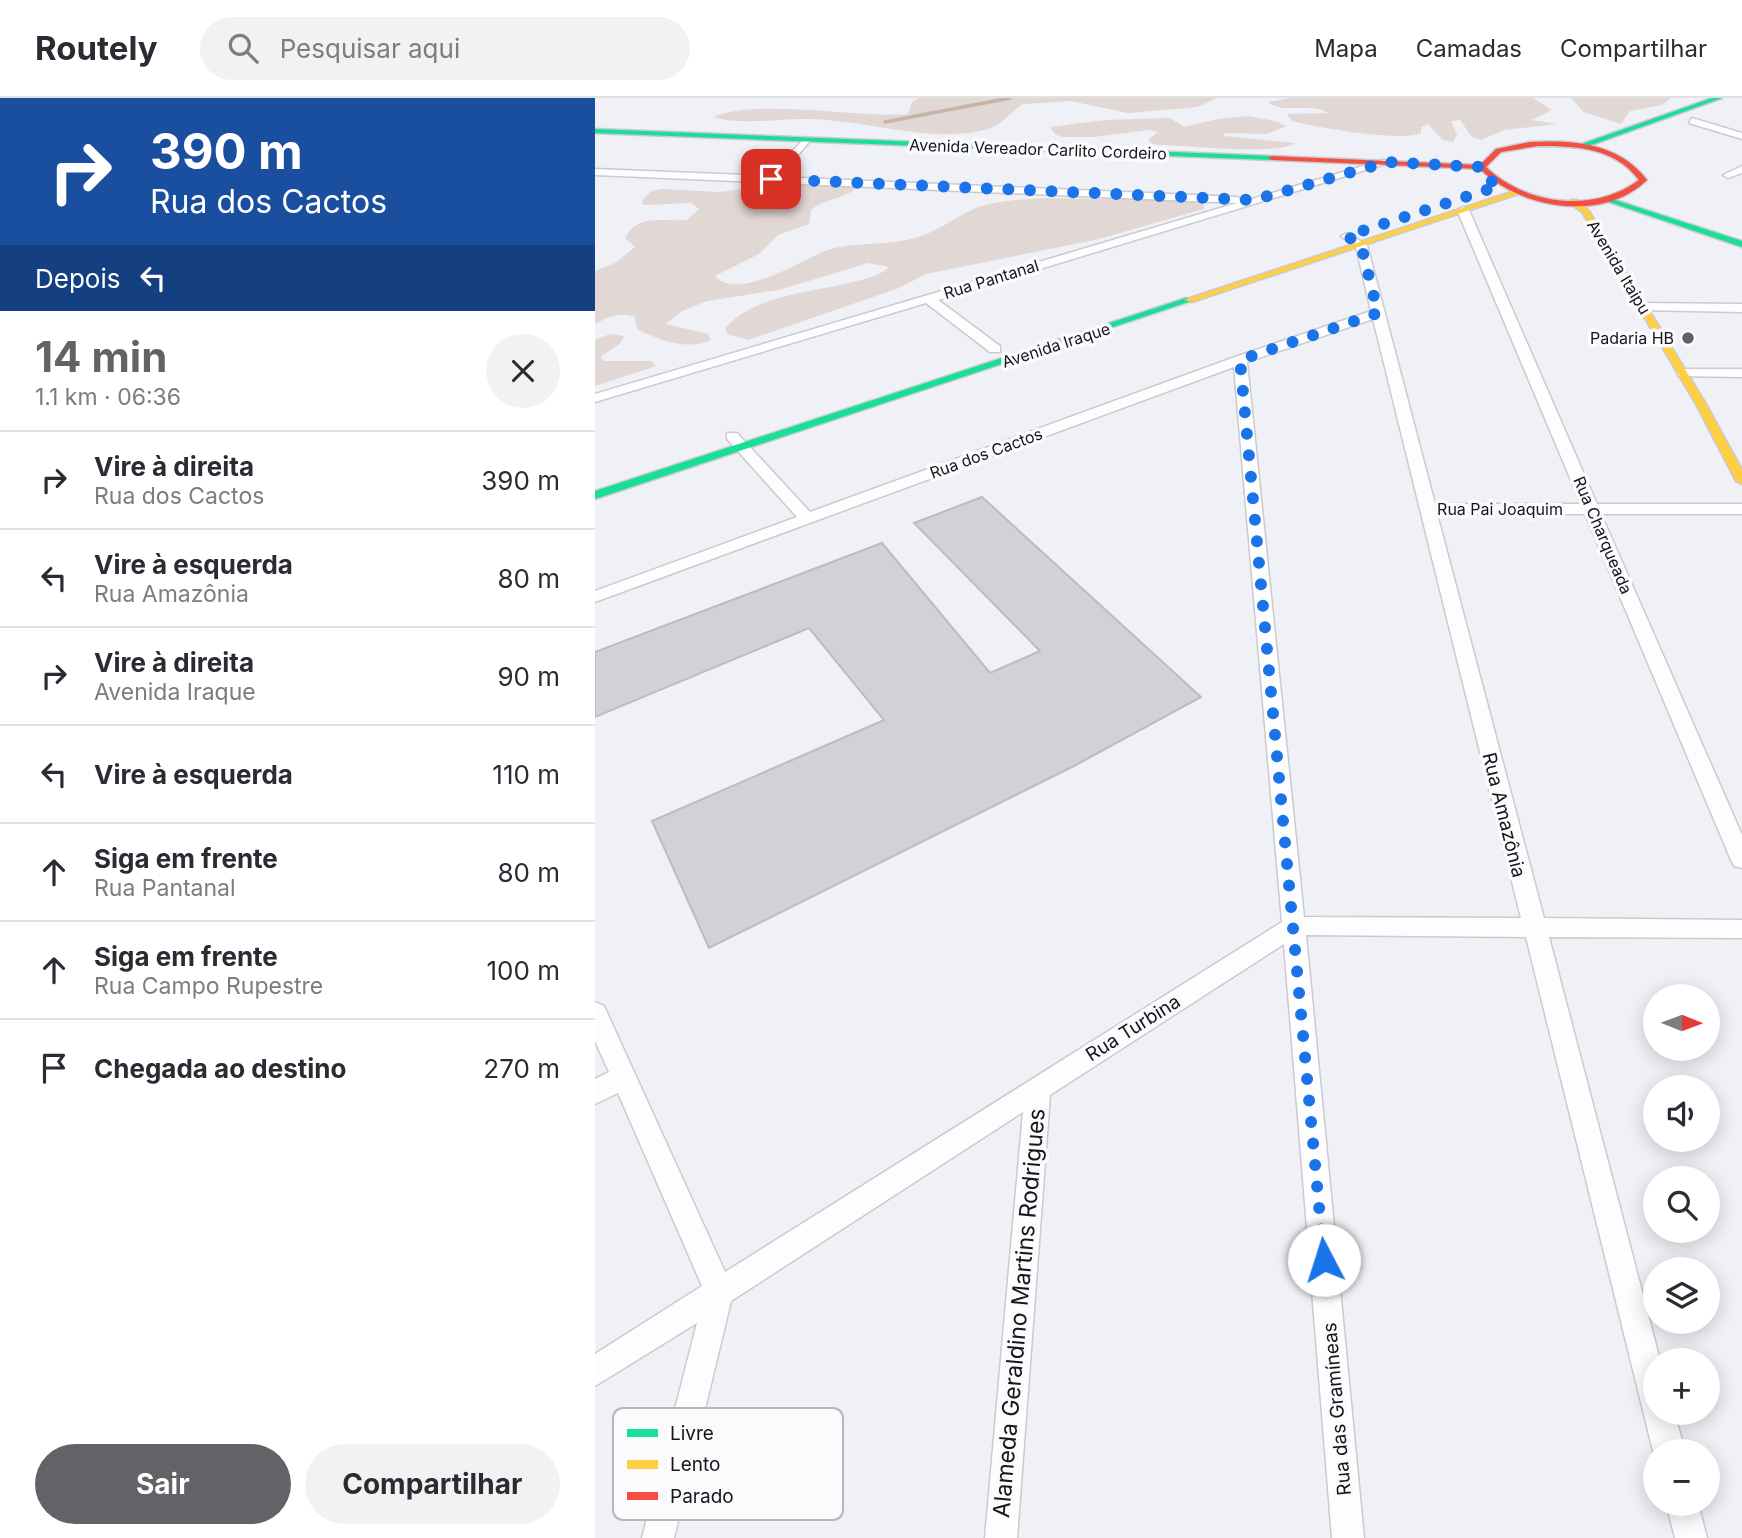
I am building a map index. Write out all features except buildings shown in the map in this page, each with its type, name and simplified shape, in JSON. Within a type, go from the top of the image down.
[{"type":"street","points":[[1603,152],[1692,121],[1724,103]]},
{"type":"street","points":[[1580,146],[1724,103]]},
{"type":"street","points":[[1692,121],[1742,136]]},
{"type":"street","name":"Avenida Vereador Carlito Cordeiro","points":[[595,131],[1482,167]]},
{"type":"street","points":[[771,179],[806,140]]},
{"type":"street","points":[[1631,194],[1643,180],[1632,164],[1580,146],[1538,144],[1509,147],[1489,155],[1482,167],[1490,180],[1517,193],[1574,202],[1605,201],[1631,194],[1742,231]]},
{"type":"street","name":"Rua Pantanal","points":[[595,398],[1387,162]]},
{"type":"street","points":[[1742,169],[1728,175],[1742,180]]},
{"type":"street","points":[[595,172],[1254,200]]},
{"type":"street","name":"Avenida Iraque","points":[[595,495],[995,349],[1499,186]]},
{"type":"street","name":"Avenida Iraque","points":[[620,469],[737,442],[1517,193]]},
{"type":"street","points":[[1605,201],[1742,244]]},
{"type":"street","name":"Avenida Itaipu","points":[[1605,201],[1597,209],[1721,407]]},
{"type":"street","name":"Avenida Itaipu","points":[[1574,202],[1585,211],[1683,373],[1742,481]]},
{"type":"street","name":"Rua Charqueada","points":[[1463,210],[1742,860]]},
{"type":"street","points":[[1347,236],[1361,245]]},
{"type":"street","name":"Rua Amazônia","points":[[1361,245],[1643,1354]]},
{"type":"street","points":[[927,298],[995,349]]},
{"type":"street","points":[[1642,307],[1742,308]]},
{"type":"street","name":"Rua dos Cactos","points":[[595,597],[1240,360],[1378,313]]},
{"type":"street","name":"Rua das Gramíneas","points":[[1240,360],[1348,1538]]},
{"type":"street","points":[[1683,373],[1742,373]]},
{"type":"street","points":[[737,442],[807,519]]},
{"type":"street","name":"Rua Pai Joaquim","points":[[1427,509],[1742,509]]},
{"type":"street","points":[[1294,926],[1742,929]]},
{"type":"street","name":"Rua Turbina","points":[[595,1371],[1294,926]]},
{"type":"street","points":[[595,1013],[719,1292],[690,1408]]},
{"type":"street","points":[[595,1092],[623,1077]]},
{"type":"street","name":"Alameda Geraldino Martins Rodrigues","points":[[1001,1538],[1038,1089]]},
{"type":"street","points":[[1685,1516],[1691,1538]]},
{"type":"street","points":[[658,1538],[662,1520]]},
{"type":"shaded area","points":[[919,98],[1217,98],[1197,107],[1128,113],[1071,101],[1023,104],[988,129],[959,134],[916,132],[830,120],[749,121],[713,117],[755,109],[908,114],[912,102]]},
{"type":"shaded area","points":[[1290,98],[1533,98],[1552,110],[1531,120],[1557,124],[1504,130],[1481,140],[1472,137],[1460,120],[1451,121],[1457,135],[1453,142],[1443,140],[1428,124],[1421,127],[1421,133],[1380,135],[1292,121],[1287,114],[1328,113],[1314,108],[1282,108],[1268,102]]},
{"type":"shaded area","points":[[1571,98],[1672,98],[1661,105],[1630,111],[1621,124],[1584,112]]},
{"type":"shaded area","points":[[1247,116],[1287,126],[1267,134],[1224,133],[1224,136],[1295,143],[1271,149],[1160,145],[1150,144],[1149,139],[1158,132],[1150,130],[1093,137],[1062,137],[1055,134],[1050,127],[1106,120],[1170,118],[1184,127]]},
{"type":"shaded area","points":[[841,185],[857,188],[816,206],[811,210],[809,224],[778,235],[759,254],[715,276],[726,283],[757,281],[834,248],[897,242],[918,237],[976,208],[1001,202],[1049,198],[1169,198],[1203,203],[1204,209],[1099,239],[926,274],[899,288],[748,340],[727,334],[725,328],[751,309],[783,297],[865,279],[889,267],[868,263],[779,290],[707,301],[682,311],[666,324],[708,334],[711,340],[702,343],[673,343],[654,337],[637,329],[635,317],[624,315],[595,324],[595,271],[615,263],[635,247],[625,238],[630,230],[652,220],[687,220],[699,209],[691,203],[643,205],[642,201],[651,191],[663,189],[719,192],[770,186]]},
{"type":"shaded area","points":[[610,334],[624,336],[620,344],[601,356],[603,361],[651,361],[656,366],[595,386],[595,340]]},
{"type":"waterway","points":[[885,122],[1010,98]]},
{"type":"traffic: fast","points":[[1580,146],[1719,98]]},
{"type":"traffic: fast","points":[[595,131],[1272,158]]},
{"type":"traffic: fast","points":[[1612,200],[1742,244]]},
{"type":"traffic: fast","points":[[595,495],[1189,300]]},
{"type":"traffic: slow","points":[[1189,300],[1517,193]]},
{"type":"traffic: slow","points":[[1574,202],[1585,211],[1701,404],[1742,481]]},
{"type":"traffic: jam","points":[[1538,144],[1597,148],[1623,159],[1643,180],[1627,192],[1607,200],[1561,203],[1537,199],[1515,191],[1496,181],[1482,167],[1486,160],[1499,150],[1538,144]]},
{"type":"traffic: jam","points":[[1272,158],[1482,167]]},
{"type":"place","name":"Padaria HB","points":[[1688,338]]},
{"type":"route","points":[[771,179],[1254,200],[1387,162],[1482,167],[1490,180],[1499,186],[1347,236],[1361,245],[1378,313],[1240,360],[1324,1260]]}]
